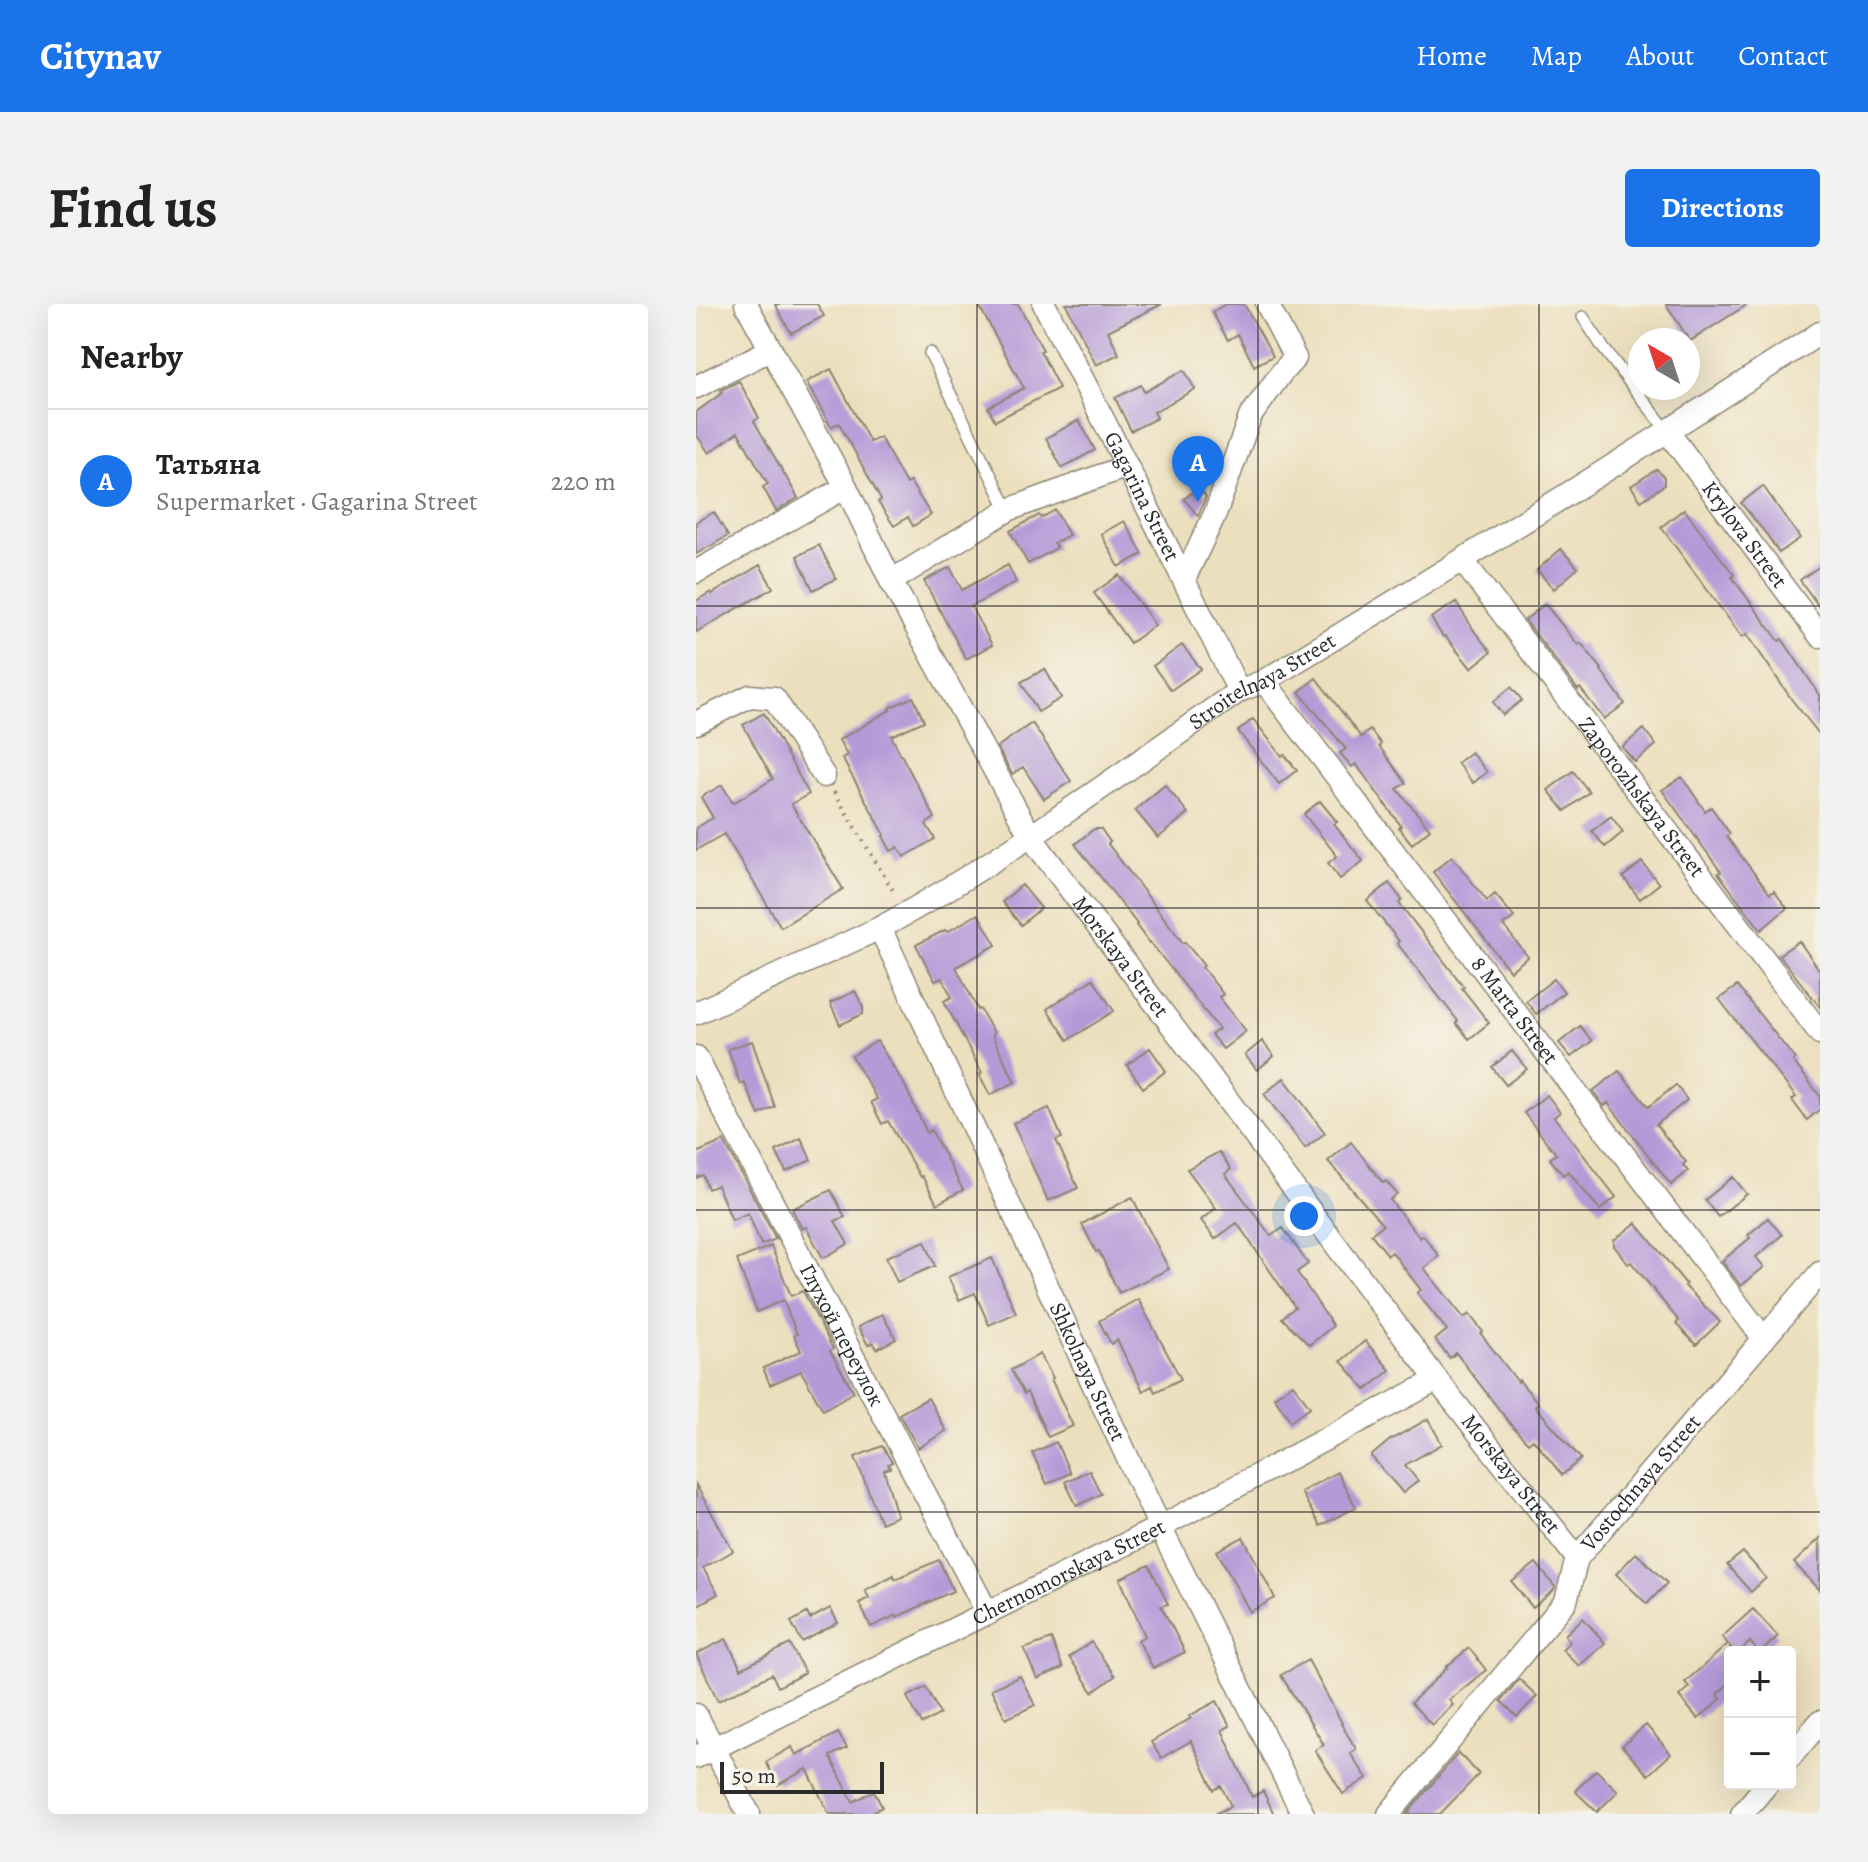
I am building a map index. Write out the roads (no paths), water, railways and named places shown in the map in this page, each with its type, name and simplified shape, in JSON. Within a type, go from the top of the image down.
[{"type":"street","name":"Morskaya Street","points":[[746,304],[846,487],[891,581],[1031,837],[1437,1380],[1577,1558]]},
{"type":"street","name":"Gagarina Street","points":[[1044,304],[1239,691]]},
{"type":"street","points":[[1184,579],[1215,514],[1250,417],[1295,358],[1267,304]]},
{"type":"street","name":"Stroitelnaya Street","points":[[696,1013],[907,914],[1031,837],[1239,691],[1264,681],[1463,561],[1820,333]]},
{"type":"street","points":[[696,387],[770,350]]},
{"type":"street","name":"Krylova Street","points":[[1668,432],[1820,636]]},
{"type":"street","points":[[891,581],[1008,510],[1127,466]]},
{"type":"street","points":[[696,572],[846,487]]},
{"type":"street","name":"Zaporozhskaya Street","points":[[1463,561],[1820,1033]]},
{"type":"street","name":"8 Marta Street","points":[[1264,681],[1764,1339]]},
{"type":"street","points":[[696,723],[750,696],[774,698],[824,776]]},
{"type":"street","name":"Shkolnaya Street","points":[[880,928],[1160,1527],[1303,1814]]},
{"type":"street","name":"Глухой переулок","points":[[696,1057],[988,1614]]},
{"type":"street","name":"Vostochnaya Street","points":[[1389,1814],[1566,1601],[1577,1558],[1820,1273]]},
{"type":"street","name":"Chernomorskaya Street","points":[[705,1753],[1160,1527],[1437,1380]]},
{"type":"street","points":[[696,1715],[705,1753],[749,1814]]},
{"type":"street","points":[[1796,1750],[1820,1722]]},
{"type":"street","points":[[1742,1814],[1762,1790]]},
{"type":"lane","points":[[1583,317],[1668,432]]},
{"type":"lane","points":[[930,353],[1008,510]]},
{"type":"place","name":"Татьяна","points":[[1198,502]]}]
